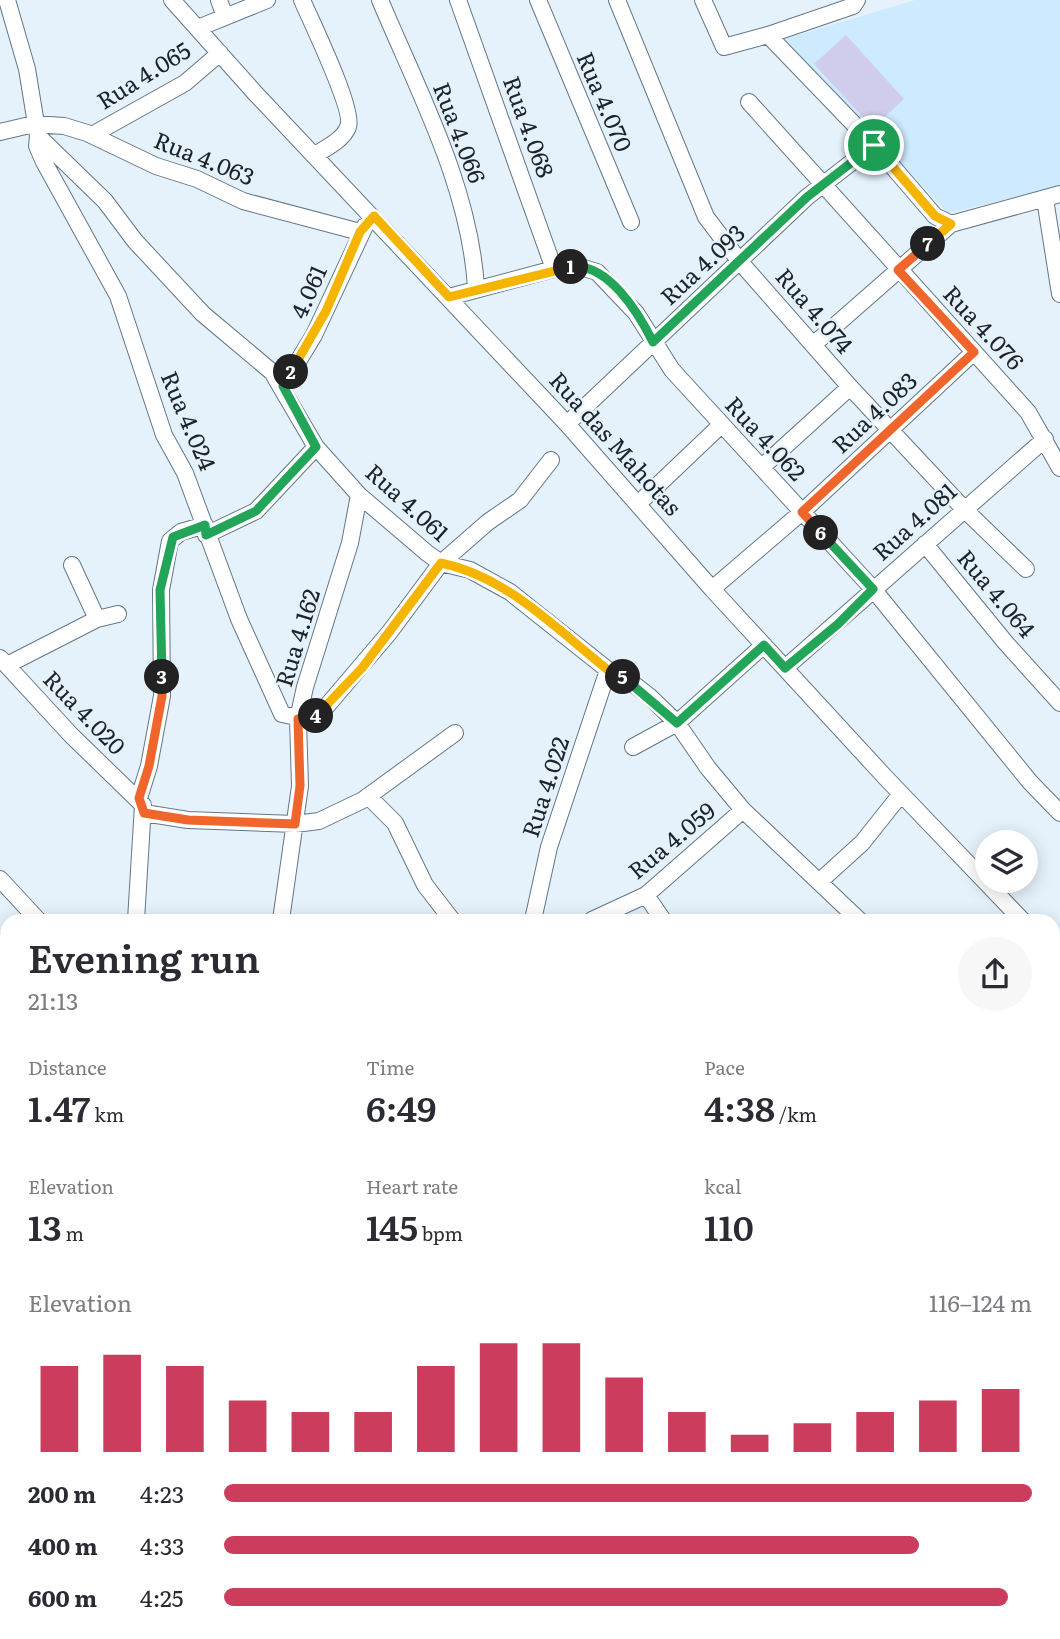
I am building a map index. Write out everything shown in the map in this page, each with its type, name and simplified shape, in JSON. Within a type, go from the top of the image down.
[{"type":"street","name":"Rua 4.024","points":[[7,0],[27,69],[37,146],[118,296],[164,435],[185,473],[275,701],[282,714],[298,719]]},
{"type":"street","name":"Rua das Mahotas","points":[[172,0],[567,424],[712,589],[901,794],[1016,914]]},
{"type":"street","points":[[219,0],[225,17]]},
{"type":"street","points":[[198,27],[267,0]]},
{"type":"street","points":[[302,0],[345,97],[350,120],[340,139],[315,155]]},
{"type":"street","name":"Rua 4.066","points":[[380,0],[460,197],[474,253],[476,289]]},
{"type":"street","name":"Rua 4.068","points":[[458,0],[554,269]]},
{"type":"street","name":"Rua 4.070","points":[[538,0],[631,222]]},
{"type":"street","name":"Rua 4.074","points":[[617,0],[706,217],[741,263],[850,387],[964,509],[1026,569]]},
{"type":"street","points":[[704,0],[724,47],[853,6],[858,0]]},
{"type":"street","points":[[768,35],[874,145],[935,216],[951,224]]},
{"type":"street","name":"Rua 4.065","points":[[92,135],[185,83],[220,53]]},
{"type":"street","name":"Rua 4.076","points":[[749,102],[1028,412],[1060,468]]},
{"type":"street","name":"Rua 4.063","points":[[0,132],[64,126],[92,135],[156,166],[197,179],[250,203],[360,232]]},
{"type":"street","name":"Rua 4.061","points":[[36,130],[105,201],[135,240],[204,314],[258,357],[283,386],[316,447],[359,495],[441,563],[470,570],[510,592],[608,670],[627,679],[677,723],[743,810],[853,914]]},
{"type":"street","name":"Rua 4.093","points":[[567,424],[741,263],[807,197],[874,145]]},
{"type":"street","points":[[813,345],[951,224],[1052,196],[1060,294]]},
{"type":"street","name":"4.061","points":[[283,386],[314,335],[360,232],[374,216]]},
{"type":"street","name":"Rua 4.062","points":[[449,297],[554,269],[577,266],[597,272],[636,313],[672,370],[720,426],[762,467],[873,589],[1030,782],[1060,813]]},
{"type":"street","name":"Rua 4.083","points":[[712,589],[802,512],[974,352]]},
{"type":"street","points":[[762,467],[850,387]]},
{"type":"street","points":[[639,503],[720,426]]},
{"type":"street","name":"Rua 4.081","points":[[785,668],[1045,439]]},
{"type":"street","points":[[136,914],[141,805],[162,696],[160,590],[170,541],[181,532],[206,530],[256,511],[316,447]]},
{"type":"street","points":[[298,719],[313,718],[328,707],[389,633],[441,563],[488,522],[520,500],[551,460]]},
{"type":"street","name":"Rua 4.162","points":[[283,914],[300,786],[298,719],[304,687],[350,543],[359,495]]},
{"type":"street","name":"Rua 4.064","points":[[925,544],[1005,642],[1049,687],[1060,703]]},
{"type":"street","points":[[72,565],[97,619]]},
{"type":"street","points":[[4,662],[97,619],[118,614]]},
{"type":"street","points":[[633,747],[677,723],[764,645]]},
{"type":"street","name":"Rua 4.020","points":[[4,662],[71,736],[141,805]]},
{"type":"street","name":"Rua 4.022","points":[[534,914],[550,847],[608,670]]},
{"type":"street","points":[[141,805],[188,820],[295,824],[319,821],[368,796],[455,733]]},
{"type":"street","points":[[820,881],[862,843],[901,794]]},
{"type":"street","points":[[368,796],[395,823],[425,885],[447,914]]},
{"type":"street","name":"Rua 4.059","points":[[605,914],[646,895],[743,810]]},
{"type":"street","points":[[0,879],[33,914]]},
{"type":"street","points":[[14,893],[40,914]]},
{"type":"street","points":[[646,895],[659,914]]},
{"type":"shaded area","points":[[915,0],[1060,0],[1060,187],[948,213],[785,39]]},
{"type":"shaded area","points":[[846,35],[904,99],[873,128],[814,64]]},
{"type":"route","points":[[874,145],[935,216],[951,224],[898,270],[974,352],[802,512],[873,589],[838,624],[785,668],[764,645],[677,723],[649,696],[627,679],[608,670],[510,592],[470,570],[441,563],[362,668],[328,707],[313,718],[298,719],[300,786],[295,824],[253,820],[188,820],[144,813],[139,798],[149,766],[162,696],[160,590],[170,541],[176,534],[205,525],[206,535],[256,511],[316,447],[283,386],[326,311],[360,232],[374,216],[449,297],[554,269],[586,267],[597,272],[615,288],[636,313],[653,342],[741,263],[807,197],[874,145]]}]
